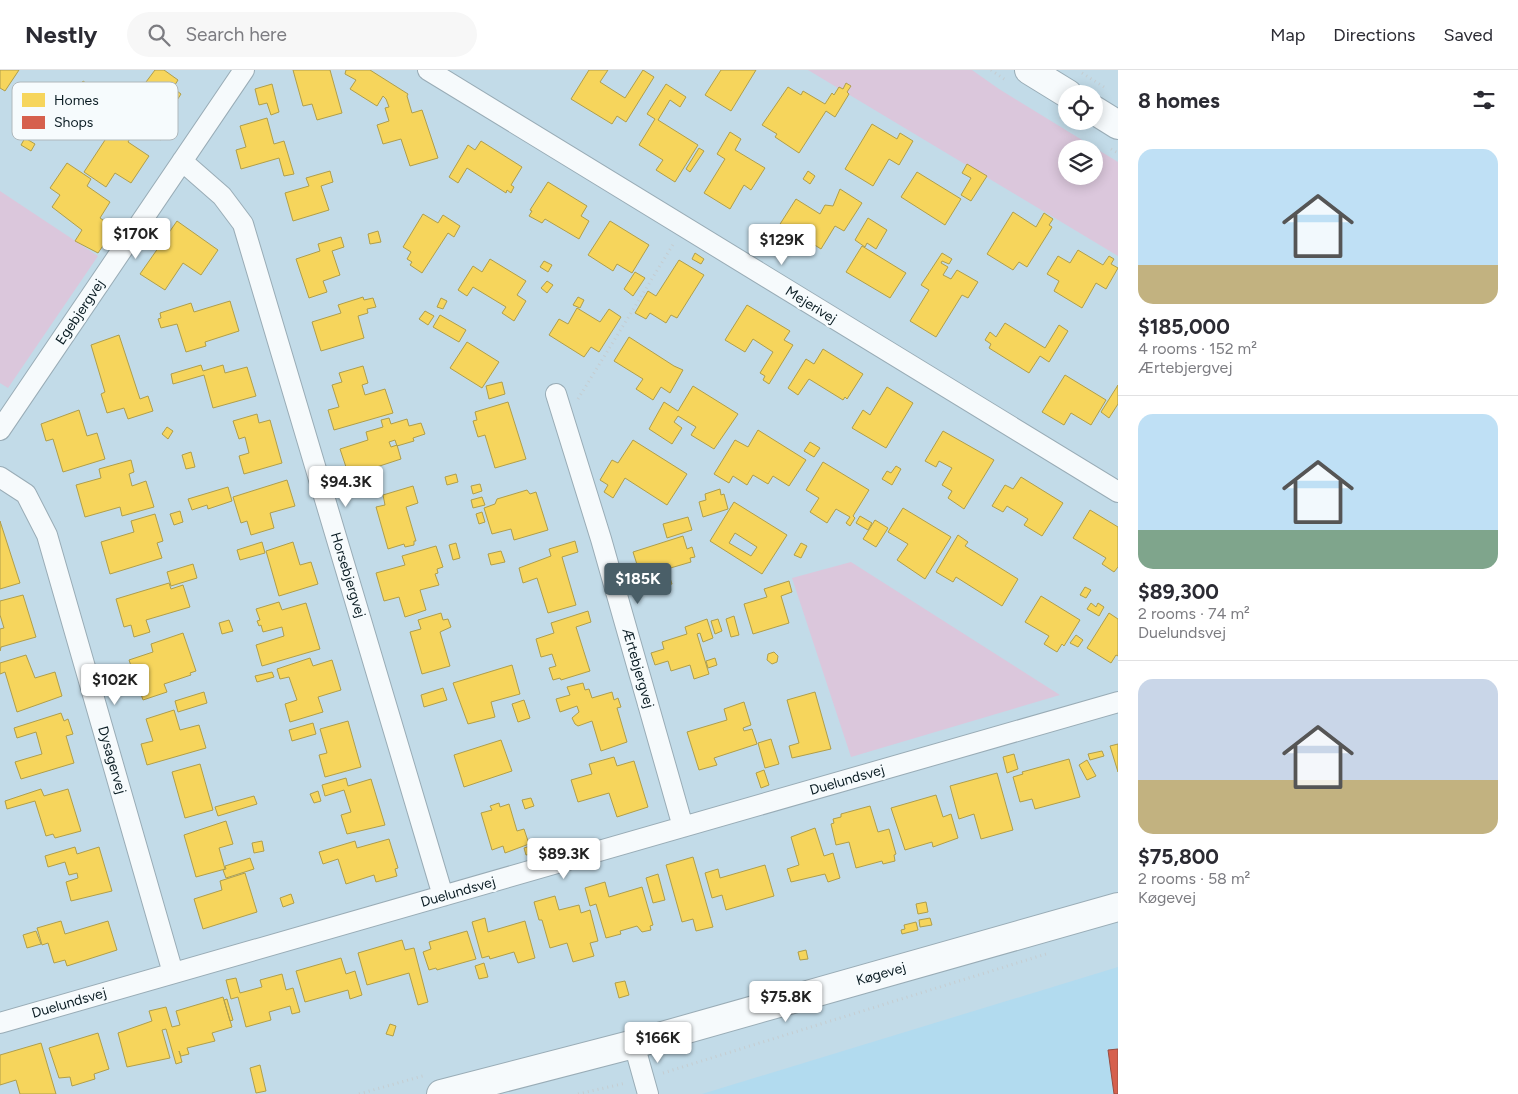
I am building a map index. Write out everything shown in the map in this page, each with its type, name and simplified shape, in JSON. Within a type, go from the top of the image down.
[{"type":"street","name":"Egebjergvej","points":[[0,430],[244,70]]},
{"type":"street","name":"Mejerivej","points":[[428,70],[1118,492]]},
{"type":"street","points":[[1030,70],[1058,88]]},
{"type":"street","points":[[1103,102],[1118,125]]},
{"type":"street","name":"Horsebjergvej","points":[[182,161],[222,196],[243,224],[443,896]]},
{"type":"street","name":"Ærtebjergvej","points":[[556,394],[601,538],[683,827]]},
{"type":"street","name":"Dysagervej","points":[[0,477],[26,494],[47,536],[173,973]]},
{"type":"street","name":"Duelundsvej","points":[[0,1023],[1118,702]]},
{"type":"street","name":"Køgevej","points":[[441,1094],[634,1044],[1118,907]]},
{"type":"street","points":[[634,1044],[646,1086]]},
{"type":"path","points":[[1078,70],[1090,85]]},
{"type":"path","points":[[565,421],[683,227]]},
{"type":"path","points":[[578,1094],[646,1086],[1052,953]]},
{"type":"shaded area","points":[[808,70],[972,70],[1058,125],[1058,130],[1066,130],[1082,140],[1058,140],[1058,185],[1103,185],[1103,153],[1118,162],[1118,256]]},
{"type":"shaded area","points":[[0,191],[98,256],[8,388],[0,383]]},
{"type":"shaded area","points":[[851,562],[1060,695],[851,757],[792,578]]},
{"type":"shaded area","points":[[1118,967],[1118,1094],[702,1094]]},
{"type":"building: Homes","points":[[0,70],[19,70],[5,91],[0,88]]},
{"type":"building: Homes","points":[[155,70],[164,70],[178,80],[177,82],[146,82]]},
{"type":"building: Homes","points":[[293,70],[330,70],[342,113],[317,120],[312,104],[303,106]]},
{"type":"building: Homes","points":[[346,70],[370,70],[408,94],[412,113],[422,110],[438,158],[410,166],[401,139],[383,144],[377,125],[389,121],[385,108],[389,107],[386,99],[383,96],[377,106],[350,89],[356,80],[345,74]]},
{"type":"building: Homes","points":[[589,70],[608,70],[600,82],[625,98],[643,70],[654,77],[626,122],[617,116],[612,124],[571,99]]},
{"type":"building: Homes","points":[[721,70],[756,70],[731,111],[705,95]]},
{"type":"building: Homes","points":[[846,83],[851,86],[847,92],[849,94],[835,117],[826,111],[799,153],[775,137],[777,134],[762,125],[788,87],[801,95],[803,91],[825,104],[832,93],[834,95],[839,87],[843,89]]},
{"type":"building: Homes","points":[[272,84],[279,112],[271,115],[267,103],[259,105],[255,89]]},
{"type":"building: Homes","points":[[666,84],[686,97],[680,107],[670,100],[658,120],[698,145],[675,182],[656,170],[663,160],[639,145],[655,119],[647,114]]},
{"type":"building: Homes","points":[[267,118],[274,144],[284,141],[294,174],[284,176],[279,158],[241,169],[236,150],[246,147],[240,126]]},
{"type":"building: Homes","points":[[872,124],[897,139],[900,133],[913,141],[899,165],[889,159],[873,186],[845,169]]},
{"type":"building: Homes","points":[[730,132],[741,139],[735,150],[765,168],[751,190],[744,185],[730,209],[704,193],[725,159],[717,154]]},
{"type":"building: Homes","points":[[24,140],[28,140],[35,144],[31,151],[21,145]]},
{"type":"building: Homes","points":[[105,140],[129,140],[128,142],[149,156],[131,183],[115,173],[106,187],[84,172]]},
{"type":"building: Homes","points":[[481,141],[522,167],[511,185],[514,187],[511,193],[507,190],[506,193],[467,168],[458,183],[449,177],[468,145],[475,150]]},
{"type":"building: Homes","points":[[699,148],[704,151],[690,172],[686,169]]},
{"type":"building: Homes","points":[[67,163],[91,179],[87,186],[110,202],[100,218],[115,228],[98,253],[75,241],[82,230],[52,207],[60,195],[50,188]]},
{"type":"building: Homes","points":[[967,164],[987,176],[971,201],[961,195],[971,178],[962,173]]},
{"type":"building: Homes","points":[[330,171],[333,182],[321,186],[329,210],[293,221],[285,193],[309,186],[306,178]]},
{"type":"building: Homes","points":[[808,171],[815,176],[810,184],[803,179]]},
{"type":"building: Homes","points":[[917,172],[961,199],[945,225],[901,197]]},
{"type":"building: Homes","points":[[548,182],[587,206],[581,216],[589,221],[579,239],[545,219],[542,223],[529,216],[532,211],[530,210]]},
{"type":"building: Homes","points":[[840,189],[862,203],[844,231],[835,226],[821,249],[802,237],[796,246],[775,232],[796,199],[820,214],[825,205],[833,206]]},
{"type":"building: Homes","points":[[1013,212],[1036,227],[1044,213],[1053,219],[1049,225],[1052,227],[1027,267],[1019,262],[1013,270],[987,254]]},
{"type":"building: Homes","points":[[423,214],[438,223],[443,215],[460,226],[454,237],[448,233],[422,273],[410,265],[412,262],[407,259],[411,252],[403,247]]},
{"type":"building: Homes","points":[[868,218],[887,230],[876,249],[867,243],[865,247],[855,240]]},
{"type":"building: Homes","points":[[177,221],[218,250],[201,275],[183,263],[165,290],[140,274]]},
{"type":"building: Homes","points":[[610,221],[649,245],[632,273],[617,264],[613,271],[588,255]]},
{"type":"building: Homes","points":[[378,231],[381,242],[370,244],[368,234]]},
{"type":"building: Homes","points":[[341,237],[344,247],[332,251],[340,275],[323,281],[327,292],[309,298],[296,259],[320,251],[318,244]]},
{"type":"building: Homes","points":[[862,246],[906,273],[890,298],[846,272]]},
{"type":"building: Homes","points":[[1078,250],[1103,265],[1109,256],[1114,259],[1111,264],[1118,268],[1106,289],[1096,283],[1082,308],[1054,291],[1059,281],[1047,274],[1058,256],[1070,263]]},
{"type":"building: Homes","points":[[695,253],[704,259],[701,264],[692,259]]},
{"type":"building: Homes","points":[[942,253],[952,259],[949,264],[942,261],[941,263],[948,267],[943,275],[951,279],[957,270],[978,282],[968,298],[962,295],[936,337],[910,321],[929,290],[921,285]]},
{"type":"building: Homes","points":[[490,259],[526,281],[517,295],[526,301],[514,321],[502,313],[506,307],[473,287],[467,296],[458,290],[473,266],[482,272]]},
{"type":"building: Homes","points":[[679,260],[704,275],[677,318],[671,315],[666,323],[650,313],[646,319],[635,313],[648,291],[656,296]]},
{"type":"building: Homes","points":[[544,261],[552,265],[548,272],[540,267]]},
{"type":"building: Homes","points":[[635,272],[645,278],[633,296],[624,289]]},
{"type":"building: Homes","points":[[547,281],[553,285],[547,293],[541,288]]},
{"type":"building: Homes","points":[[363,297],[364,300],[373,298],[376,307],[367,309],[368,313],[358,316],[364,338],[321,351],[312,322],[341,313],[338,305]]},
{"type":"building: Homes","points":[[578,297],[584,300],[580,308],[573,305]]},
{"type":"building: Homes","points":[[441,298],[447,301],[443,309],[437,307]]},
{"type":"building: Homes","points":[[230,301],[239,331],[205,342],[206,346],[186,352],[177,324],[161,328],[158,319],[161,318],[160,313],[191,303],[194,312]]},
{"type":"building: Homes","points":[[747,305],[790,331],[784,340],[793,345],[769,384],[763,380],[765,376],[760,373],[773,352],[753,339],[745,352],[725,340]]},
{"type":"building: Homes","points":[[577,308],[600,322],[609,309],[621,317],[599,352],[591,347],[584,357],[549,335],[559,319],[568,324]]},
{"type":"building: Homes","points":[[425,311],[434,316],[428,325],[419,319]]},
{"type":"building: Homes","points":[[440,315],[466,330],[459,342],[433,327]]},
{"type":"building: Homes","points":[[1005,323],[1045,348],[1059,325],[1068,331],[1049,362],[1040,356],[1029,373],[989,348],[991,344],[985,340],[990,332],[996,337]]},
{"type":"building: Homes","points":[[119,335],[140,399],[148,396],[153,411],[128,419],[124,408],[107,413],[101,394],[105,392],[91,345]]},
{"type":"building: Homes","points":[[629,337],[683,370],[670,393],[661,387],[653,400],[636,389],[643,379],[614,361]]},
{"type":"building: Homes","points":[[467,342],[499,362],[482,388],[450,368]]},
{"type":"building: Homes","points":[[823,349],[863,374],[847,399],[845,397],[843,400],[809,379],[798,395],[788,388],[806,359],[814,364]]},
{"type":"building: Homes","points":[[201,365],[203,371],[223,365],[225,373],[247,367],[256,396],[213,408],[204,375],[173,384],[171,374]]},
{"type":"building: Homes","points":[[363,366],[368,383],[362,385],[365,395],[385,389],[393,413],[334,430],[328,410],[339,407],[332,385],[342,382],[339,373]]},
{"type":"building: Homes","points":[[1065,375],[1106,400],[1091,425],[1071,413],[1064,425],[1042,412]]},
{"type":"building: Homes","points":[[502,382],[505,394],[489,399],[486,386]]},
{"type":"building: Homes","points":[[1118,385],[1118,404],[1109,418],[1101,412]]},
{"type":"building: Homes","points":[[693,386],[738,414],[714,449],[691,435],[696,427],[678,416],[674,422],[682,428],[672,444],[649,429],[664,402],[678,411]]},
{"type":"building: Homes","points":[[887,387],[913,403],[886,448],[852,428],[863,410],[870,415]]},
{"type":"building: Homes","points":[[508,402],[526,459],[495,468],[485,435],[478,437],[473,421],[477,420],[475,412]]},
{"type":"building: Homes","points":[[79,410],[87,436],[97,433],[105,459],[63,472],[53,439],[46,441],[41,424]]},
{"type":"building: Homes","points":[[257,414],[259,423],[270,420],[282,463],[244,474],[239,456],[249,453],[245,437],[239,439],[233,421]]},
{"type":"building: Homes","points":[[389,418],[391,424],[407,419],[409,426],[421,423],[425,434],[413,438],[414,441],[397,446],[401,459],[349,476],[340,449],[368,440],[366,432],[383,427],[381,420]],"holes":[[[395,440],[397,445],[391,447],[389,442]]]},
{"type":"building: Homes","points":[[167,427],[173,431],[168,439],[162,434]]},
{"type":"building: Homes","points":[[758,430],[806,460],[789,486],[773,476],[768,484],[753,475],[747,485],[733,476],[729,483],[714,474],[735,440],[748,447]]},
{"type":"building: Homes","points":[[943,431],[994,460],[964,509],[948,498],[952,491],[942,485],[952,468],[939,461],[936,467],[925,461]]},
{"type":"building: Homes","points":[[633,440],[687,474],[667,505],[625,478],[613,498],[604,492],[608,485],[600,480],[612,460],[618,463]]},
{"type":"building: Homes","points":[[810,442],[820,448],[814,457],[804,451]]},
{"type":"building: Homes","points":[[191,452],[195,467],[186,469],[182,455]]},
{"type":"building: Homes","points":[[131,460],[134,472],[129,474],[132,486],[146,481],[154,507],[122,516],[120,507],[85,517],[76,485],[101,478],[99,469]]},
{"type":"building: Homes","points":[[823,462],[869,490],[853,516],[855,518],[850,526],[846,523],[850,517],[836,509],[827,523],[810,512],[819,498],[806,490]]},
{"type":"building: Homes","points":[[896,466],[901,469],[892,485],[882,479],[887,471],[891,473]]},
{"type":"building: Homes","points":[[456,474],[458,482],[447,485],[445,477]]},
{"type":"building: Homes","points":[[1021,477],[1063,503],[1042,536],[1024,525],[1028,519],[1007,506],[1003,512],[992,506],[1005,485],[1013,489]]},
{"type":"building: Homes","points":[[287,480],[295,506],[270,513],[274,528],[251,535],[247,521],[241,523],[233,497]]},
{"type":"building: Homes","points":[[480,484],[482,491],[473,494],[471,486]]},
{"type":"building: Homes","points":[[413,486],[418,503],[406,507],[416,541],[414,541],[414,545],[405,547],[404,544],[388,549],[376,507],[385,505],[383,495]]},
{"type":"building: Homes","points":[[228,487],[232,501],[208,509],[207,505],[192,510],[188,499]]},
{"type":"building: Homes","points":[[720,489],[721,495],[724,494],[728,509],[703,517],[699,502],[706,500],[705,494]]},
{"type":"building: Homes","points":[[527,490],[530,494],[536,492],[548,530],[514,540],[511,529],[492,534],[484,508],[495,504],[497,499]]},
{"type":"building: Homes","points":[[482,497],[485,505],[473,508],[471,500]]},
{"type":"building: Homes","points":[[734,502],[787,535],[762,574],[710,541]],"holes":[[[735,533],[757,547],[751,556],[729,543]]]},
{"type":"building: Homes","points":[[903,508],[951,537],[925,579],[897,560],[908,544],[888,532]]},
{"type":"building: Homes","points":[[1090,510],[1118,527],[1118,567],[1114,572],[1102,564],[1106,558],[1073,538]]},
{"type":"building: Homes","points":[[180,511],[183,522],[174,525],[170,514]]},
{"type":"building: Homes","points":[[482,512],[485,522],[479,524],[476,514]]},
{"type":"building: Homes","points":[[155,514],[163,541],[157,543],[162,558],[110,574],[101,542],[134,532],[131,521]]},
{"type":"building: Homes","points":[[860,516],[872,523],[868,530],[856,523]]},
{"type":"building: Homes","points":[[688,517],[692,530],[667,538],[663,524]]},
{"type":"building: Homes","points":[[875,520],[888,528],[876,547],[863,539]]},
{"type":"building: Homes","points":[[0,521],[20,583],[0,589]]},
{"type":"building: Homes","points":[[958,535],[968,542],[965,546],[1018,579],[1002,606],[956,577],[953,582],[936,572]]},
{"type":"building: Homes","points":[[683,536],[687,549],[692,547],[695,557],[690,558],[691,562],[667,569],[672,584],[651,590],[646,576],[641,577],[633,552]]},
{"type":"building: Homes","points":[[575,541],[578,552],[562,557],[576,605],[548,613],[537,578],[523,583],[519,568],[551,556],[549,549]]},
{"type":"building: Homes","points":[[262,542],[265,553],[240,560],[237,550]]},
{"type":"building: Homes","points":[[293,542],[300,565],[311,562],[318,584],[279,596],[266,551]]},
{"type":"building: Homes","points":[[456,543],[460,558],[453,560],[449,545]]},
{"type":"building: Homes","points":[[801,543],[807,546],[801,558],[794,555]]},
{"type":"building: Homes","points":[[436,546],[443,567],[437,569],[438,573],[435,574],[439,585],[420,590],[426,610],[405,617],[399,597],[384,601],[376,573],[405,565],[402,556]]},
{"type":"building: Homes","points":[[501,551],[505,562],[491,565],[488,554]]},
{"type":"building: Homes","points":[[193,564],[197,578],[171,586],[167,572]]},
{"type":"building: Homes","points":[[789,581],[792,592],[781,596],[789,623],[753,634],[744,604],[767,597],[764,589]]},
{"type":"building: Homes","points":[[169,583],[171,589],[183,585],[190,607],[146,620],[150,632],[134,637],[131,625],[124,627],[116,599]]},
{"type":"building: Homes","points":[[1085,587],[1091,590],[1086,598],[1080,595]]},
{"type":"building: Homes","points":[[23,595],[36,637],[1,647],[0,651],[0,629],[4,628],[0,615],[0,601]]},
{"type":"building: Homes","points":[[1041,596],[1080,620],[1064,646],[1062,644],[1057,652],[1044,644],[1049,636],[1025,622]]},
{"type":"building: Homes","points":[[279,602],[282,610],[306,603],[320,649],[262,666],[256,645],[284,636],[282,627],[263,632],[261,625],[259,626],[257,621],[260,620],[256,609]]},
{"type":"building: Homes","points":[[1091,603],[1096,607],[1098,603],[1104,607],[1099,616],[1087,609]]},
{"type":"building: Homes","points":[[588,611],[591,622],[576,627],[590,671],[561,680],[560,678],[553,680],[549,668],[556,666],[552,654],[541,657],[536,639],[554,633],[551,623]]},
{"type":"building: Homes","points":[[441,613],[443,620],[448,619],[451,627],[440,632],[450,666],[422,674],[410,632],[421,629],[418,620]]},
{"type":"building: Homes","points":[[1109,613],[1118,619],[1118,656],[1116,655],[1111,663],[1087,648]]},
{"type":"building: Homes","points":[[734,616],[739,635],[731,637],[726,619]]},
{"type":"building: Homes","points":[[707,619],[713,638],[703,642],[700,633],[697,634],[709,674],[694,679],[690,665],[671,671],[668,661],[655,665],[651,653],[664,649],[662,642],[687,634],[685,627]]},
{"type":"building: Homes","points":[[718,619],[722,631],[715,634],[711,621]]},
{"type":"building: Homes","points":[[229,620],[233,631],[222,634],[219,623]]},
{"type":"building: Homes","points":[[183,633],[196,671],[190,673],[191,675],[164,684],[167,692],[143,700],[129,660],[153,652],[151,644]]},
{"type":"building: Homes","points":[[1076,635],[1083,640],[1078,647],[1070,643]]},
{"type":"building: Homes","points":[[774,652],[778,656],[777,662],[772,664],[767,660],[768,654]]},
{"type":"building: Homes","points":[[26,655],[35,678],[55,672],[62,696],[17,712],[5,672],[0,674],[0,663]]},
{"type":"building: Homes","points":[[310,658],[313,666],[332,660],[341,690],[318,697],[323,712],[290,722],[285,704],[297,700],[289,677],[280,679],[277,669]]},
{"type":"building: Homes","points":[[715,658],[717,665],[708,668],[706,661]]},
{"type":"building: Homes","points":[[512,665],[520,694],[491,702],[495,717],[468,724],[453,683]]},
{"type":"building: Homes","points":[[272,672],[274,677],[257,682],[255,676]]},
{"type":"building: Homes","points":[[583,683],[585,690],[589,689],[592,698],[612,692],[614,700],[618,698],[621,707],[617,708],[627,742],[601,751],[592,721],[578,726],[575,724],[572,718],[579,712],[577,706],[560,712],[556,699],[570,695],[567,687]]},
{"type":"building: Homes","points":[[443,688],[447,700],[424,707],[421,695]]},
{"type":"building: Homes","points":[[204,692],[207,703],[178,712],[175,701]]},
{"type":"building: Homes","points":[[815,692],[831,749],[792,758],[789,746],[799,743],[787,700]]},
{"type":"building: Homes","points":[[524,700],[530,718],[518,722],[512,704]]},
{"type":"building: Homes","points":[[744,702],[751,725],[743,728],[744,731],[752,729],[757,744],[714,758],[717,765],[699,770],[687,732],[727,720],[724,709]]},
{"type":"building: Homes","points":[[174,710],[180,730],[199,725],[206,748],[147,765],[141,744],[153,741],[146,719]]},
{"type":"building: Homes","points":[[61,713],[64,721],[68,719],[73,734],[66,736],[74,763],[21,779],[15,762],[42,754],[36,732],[17,738],[14,728]]},
{"type":"building: Homes","points":[[348,721],[361,767],[325,777],[319,755],[327,753],[320,729]]},
{"type":"building: Homes","points":[[313,723],[316,734],[292,741],[289,730]]},
{"type":"building: Homes","points":[[771,739],[779,764],[765,768],[758,743]]},
{"type":"building: Homes","points":[[501,740],[512,771],[464,787],[454,755]]},
{"type":"building: Homes","points":[[1118,744],[1118,772],[1110,746]]},
{"type":"building: Homes","points":[[1102,751],[1104,756],[1090,760],[1088,754]]},
{"type":"building: Homes","points":[[1014,754],[1018,769],[1007,773],[1003,757]]},
{"type":"building: Homes","points":[[614,757],[617,766],[634,761],[648,807],[617,817],[609,793],[578,802],[571,780],[592,774],[589,764]]},
{"type":"building: Homes","points":[[1069,759],[1080,797],[1035,809],[1032,799],[1020,802],[1013,777],[1023,774],[1022,772]]},
{"type":"building: Homes","points":[[1087,760],[1096,776],[1087,780],[1079,765]]},
{"type":"building: Homes","points":[[200,764],[213,810],[185,818],[172,772]]},
{"type":"building: Homes","points":[[764,770],[769,785],[761,788],[756,773]]},
{"type":"building: Homes","points":[[997,773],[1013,830],[981,839],[974,814],[959,819],[950,786]]},
{"type":"building: Homes","points":[[346,778],[348,786],[371,779],[385,825],[347,834],[341,815],[351,812],[344,790],[325,796],[322,785]]},
{"type":"building: Homes","points":[[41,789],[44,796],[68,789],[81,831],[55,838],[53,834],[46,836],[35,801],[7,809],[5,801]]},
{"type":"building: Homes","points":[[318,791],[321,801],[314,803],[310,794]]},
{"type":"building: Homes","points":[[936,795],[943,817],[951,814],[958,838],[933,847],[932,842],[905,850],[891,808]]},
{"type":"building: Homes","points":[[254,796],[257,804],[218,816],[215,807]]},
{"type":"building: Homes","points":[[531,798],[534,806],[525,809],[522,800]]},
{"type":"building: Homes","points":[[499,803],[500,807],[509,804],[517,831],[524,829],[529,844],[505,853],[503,846],[492,850],[481,813],[492,810],[490,806]]},
{"type":"building: Homes","points":[[870,806],[878,832],[889,829],[896,854],[894,855],[895,861],[883,864],[882,861],[856,868],[849,842],[836,845],[831,824],[834,823],[833,819],[841,817],[841,814]]},
{"type":"building: Homes","points":[[226,821],[233,844],[219,848],[225,869],[196,877],[184,835]]},
{"type":"building: Homes","points":[[815,828],[824,856],[833,853],[840,878],[828,882],[825,874],[791,882],[787,869],[799,865],[791,837]]},
{"type":"building: Homes","points":[[389,839],[398,868],[395,869],[397,876],[376,882],[374,875],[346,884],[338,859],[323,864],[319,852],[355,841],[357,848]]},
{"type":"building: Homes","points":[[262,841],[264,851],[254,853],[252,843]]},
{"type":"building: Homes","points":[[533,845],[535,853],[526,855],[524,848]]},
{"type":"building: Homes","points":[[75,847],[77,854],[99,847],[112,891],[71,901],[66,882],[78,878],[77,873],[69,875],[65,862],[48,867],[45,856]]},
{"type":"building: Homes","points":[[693,857],[713,927],[696,931],[693,919],[682,922],[666,865]]},
{"type":"building: Homes","points":[[250,858],[254,869],[226,878],[223,870],[226,869],[225,866]]},
{"type":"building: Homes","points":[[765,865],[774,896],[726,910],[722,895],[712,898],[705,873],[718,869],[720,878]]},
{"type":"building: Homes","points":[[245,873],[257,912],[203,929],[194,899],[222,890],[220,881]]},
{"type":"building: Homes","points":[[658,874],[665,900],[653,903],[646,878]]},
{"type":"building: Homes","points":[[605,882],[609,897],[642,887],[653,925],[650,926],[651,930],[642,932],[637,926],[620,931],[621,934],[606,938],[596,904],[590,906],[585,888]]},
{"type":"building: Homes","points":[[291,894],[294,903],[283,907],[280,898]]},
{"type":"building: Homes","points":[[555,896],[559,910],[579,905],[581,913],[590,910],[598,941],[590,943],[594,956],[573,962],[567,943],[550,948],[542,920],[539,920],[534,902]]},
{"type":"building: Homes","points":[[926,902],[928,912],[918,914],[916,904]]},
{"type":"building: Homes","points":[[485,918],[488,932],[525,921],[535,958],[518,963],[514,952],[490,959],[489,956],[482,958],[472,922]]},
{"type":"building: Homes","points":[[930,918],[932,925],[920,927],[919,920]]},
{"type":"building: Homes","points":[[61,921],[65,934],[108,921],[117,950],[67,966],[65,960],[54,963],[48,943],[42,945],[37,928]]},
{"type":"building: Homes","points":[[916,922],[918,930],[902,934],[901,930],[905,929],[904,925]]},
{"type":"building: Homes","points":[[36,931],[41,944],[27,948],[23,935]]},
{"type":"building: Homes","points":[[467,931],[476,959],[437,970],[436,968],[429,970],[423,952],[431,949],[429,942]]},
{"type":"building: Homes","points":[[402,940],[405,950],[414,948],[428,1002],[418,1005],[409,973],[367,985],[358,953]]},
{"type":"building: Homes","points":[[806,950],[808,959],[800,960],[798,952]]},
{"type":"building: Homes","points":[[341,958],[346,974],[355,971],[362,995],[350,999],[348,990],[305,1002],[296,971]]},
{"type":"building: Homes","points":[[484,963],[488,977],[479,979],[475,966]]},
{"type":"building: Homes","points":[[282,974],[286,990],[293,988],[300,1012],[292,1014],[290,1006],[269,1012],[271,1020],[246,1027],[238,997],[231,999],[226,980],[236,978],[240,993],[262,987],[260,980]]},
{"type":"building: Homes","points":[[625,981],[629,995],[619,998],[615,983]]},
{"type":"building: Homes","points":[[223,997],[232,1027],[212,1033],[215,1041],[187,1048],[189,1054],[181,1056],[179,1051],[182,1062],[176,1064],[166,1029],[162,1030],[170,1058],[127,1067],[118,1033],[152,1021],[149,1011],[166,1007],[172,1027],[180,1025],[176,1011]]},
{"type":"building: Homes","points":[[227,999],[233,1020],[230,1021],[224,1000]]},
{"type":"building: Homes","points":[[390,1024],[396,1026],[393,1036],[386,1034]]},
{"type":"building: Homes","points":[[98,1033],[109,1069],[94,1074],[95,1079],[72,1086],[70,1077],[59,1078],[49,1048]]},
{"type":"building: Homes","points":[[41,1043],[56,1094],[20,1094],[16,1080],[0,1085],[0,1055]]},
{"type":"building: Homes","points":[[260,1065],[266,1091],[256,1093],[250,1068]]},
{"type":"building: Shops","points":[[1118,1049],[1118,1094],[1114,1094],[1108,1050]]}]
